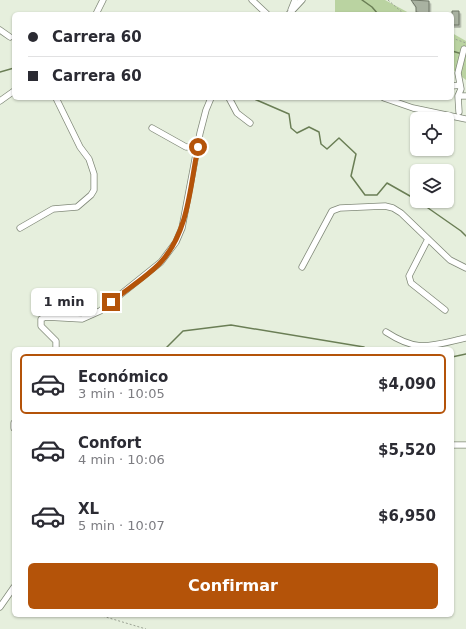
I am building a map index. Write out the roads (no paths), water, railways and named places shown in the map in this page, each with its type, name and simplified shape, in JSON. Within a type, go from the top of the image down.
[{"type":"street","points":[[97,12],[104,0]]},
{"type":"street","points":[[252,0],[265,12]]},
{"type":"street","points":[[290,12],[295,0]]},
{"type":"street","points":[[291,12],[302,0]]},
{"type":"street","points":[[0,30],[10,37]]},
{"type":"street","points":[[458,96],[466,95],[461,87],[458,73],[465,46]]},
{"type":"street","points":[[454,86],[461,87]]},
{"type":"street","points":[[459,112],[458,96],[461,87]]},
{"type":"street","points":[[0,101],[12,92]]},
{"type":"street","points":[[20,228],[53,209],[77,207],[91,195],[94,190],[94,174],[89,159],[80,147],[57,100]]},
{"type":"street","points":[[56,347],[56,341],[41,326],[41,319],[46,317],[82,319],[94,315],[157,266],[173,247],[182,228],[206,110],[210,100]]},
{"type":"street","points":[[230,100],[237,113],[250,122]]},
{"type":"street","points":[[393,100],[413,108],[432,112]]},
{"type":"street","points":[[454,114],[459,112],[466,113]]},
{"type":"street","points":[[454,117],[466,119]]},
{"type":"street","points":[[152,128],[186,147],[198,147]]},
{"type":"street","points":[[302,267],[332,211],[340,208],[385,206],[393,208],[401,213],[450,260],[466,268]]},
{"type":"street","points":[[428,239],[409,276],[412,283],[445,310]]},
{"type":"street","points":[[386,332],[402,343],[424,347],[466,338]]},
{"type":"street","points":[[454,446],[466,445]]},
{"type":"street","points":[[0,607],[12,590]]},
{"type":"waterway","points":[[362,0],[376,12]]},
{"type":"waterway","points":[[454,52],[466,55]]},
{"type":"waterway","points":[[0,72],[12,69]]},
{"type":"waterway","points":[[257,100],[289,114],[291,128],[297,133],[309,127],[319,132],[321,144],[327,149],[339,138],[356,154],[351,176],[365,195],[377,195],[387,183],[410,196]]},
{"type":"waterway","points":[[428,208],[466,236]]},
{"type":"waterway","points":[[167,347],[183,331],[231,325],[364,347]]},
{"type":"waterway","points":[[454,357],[466,354]]}]
